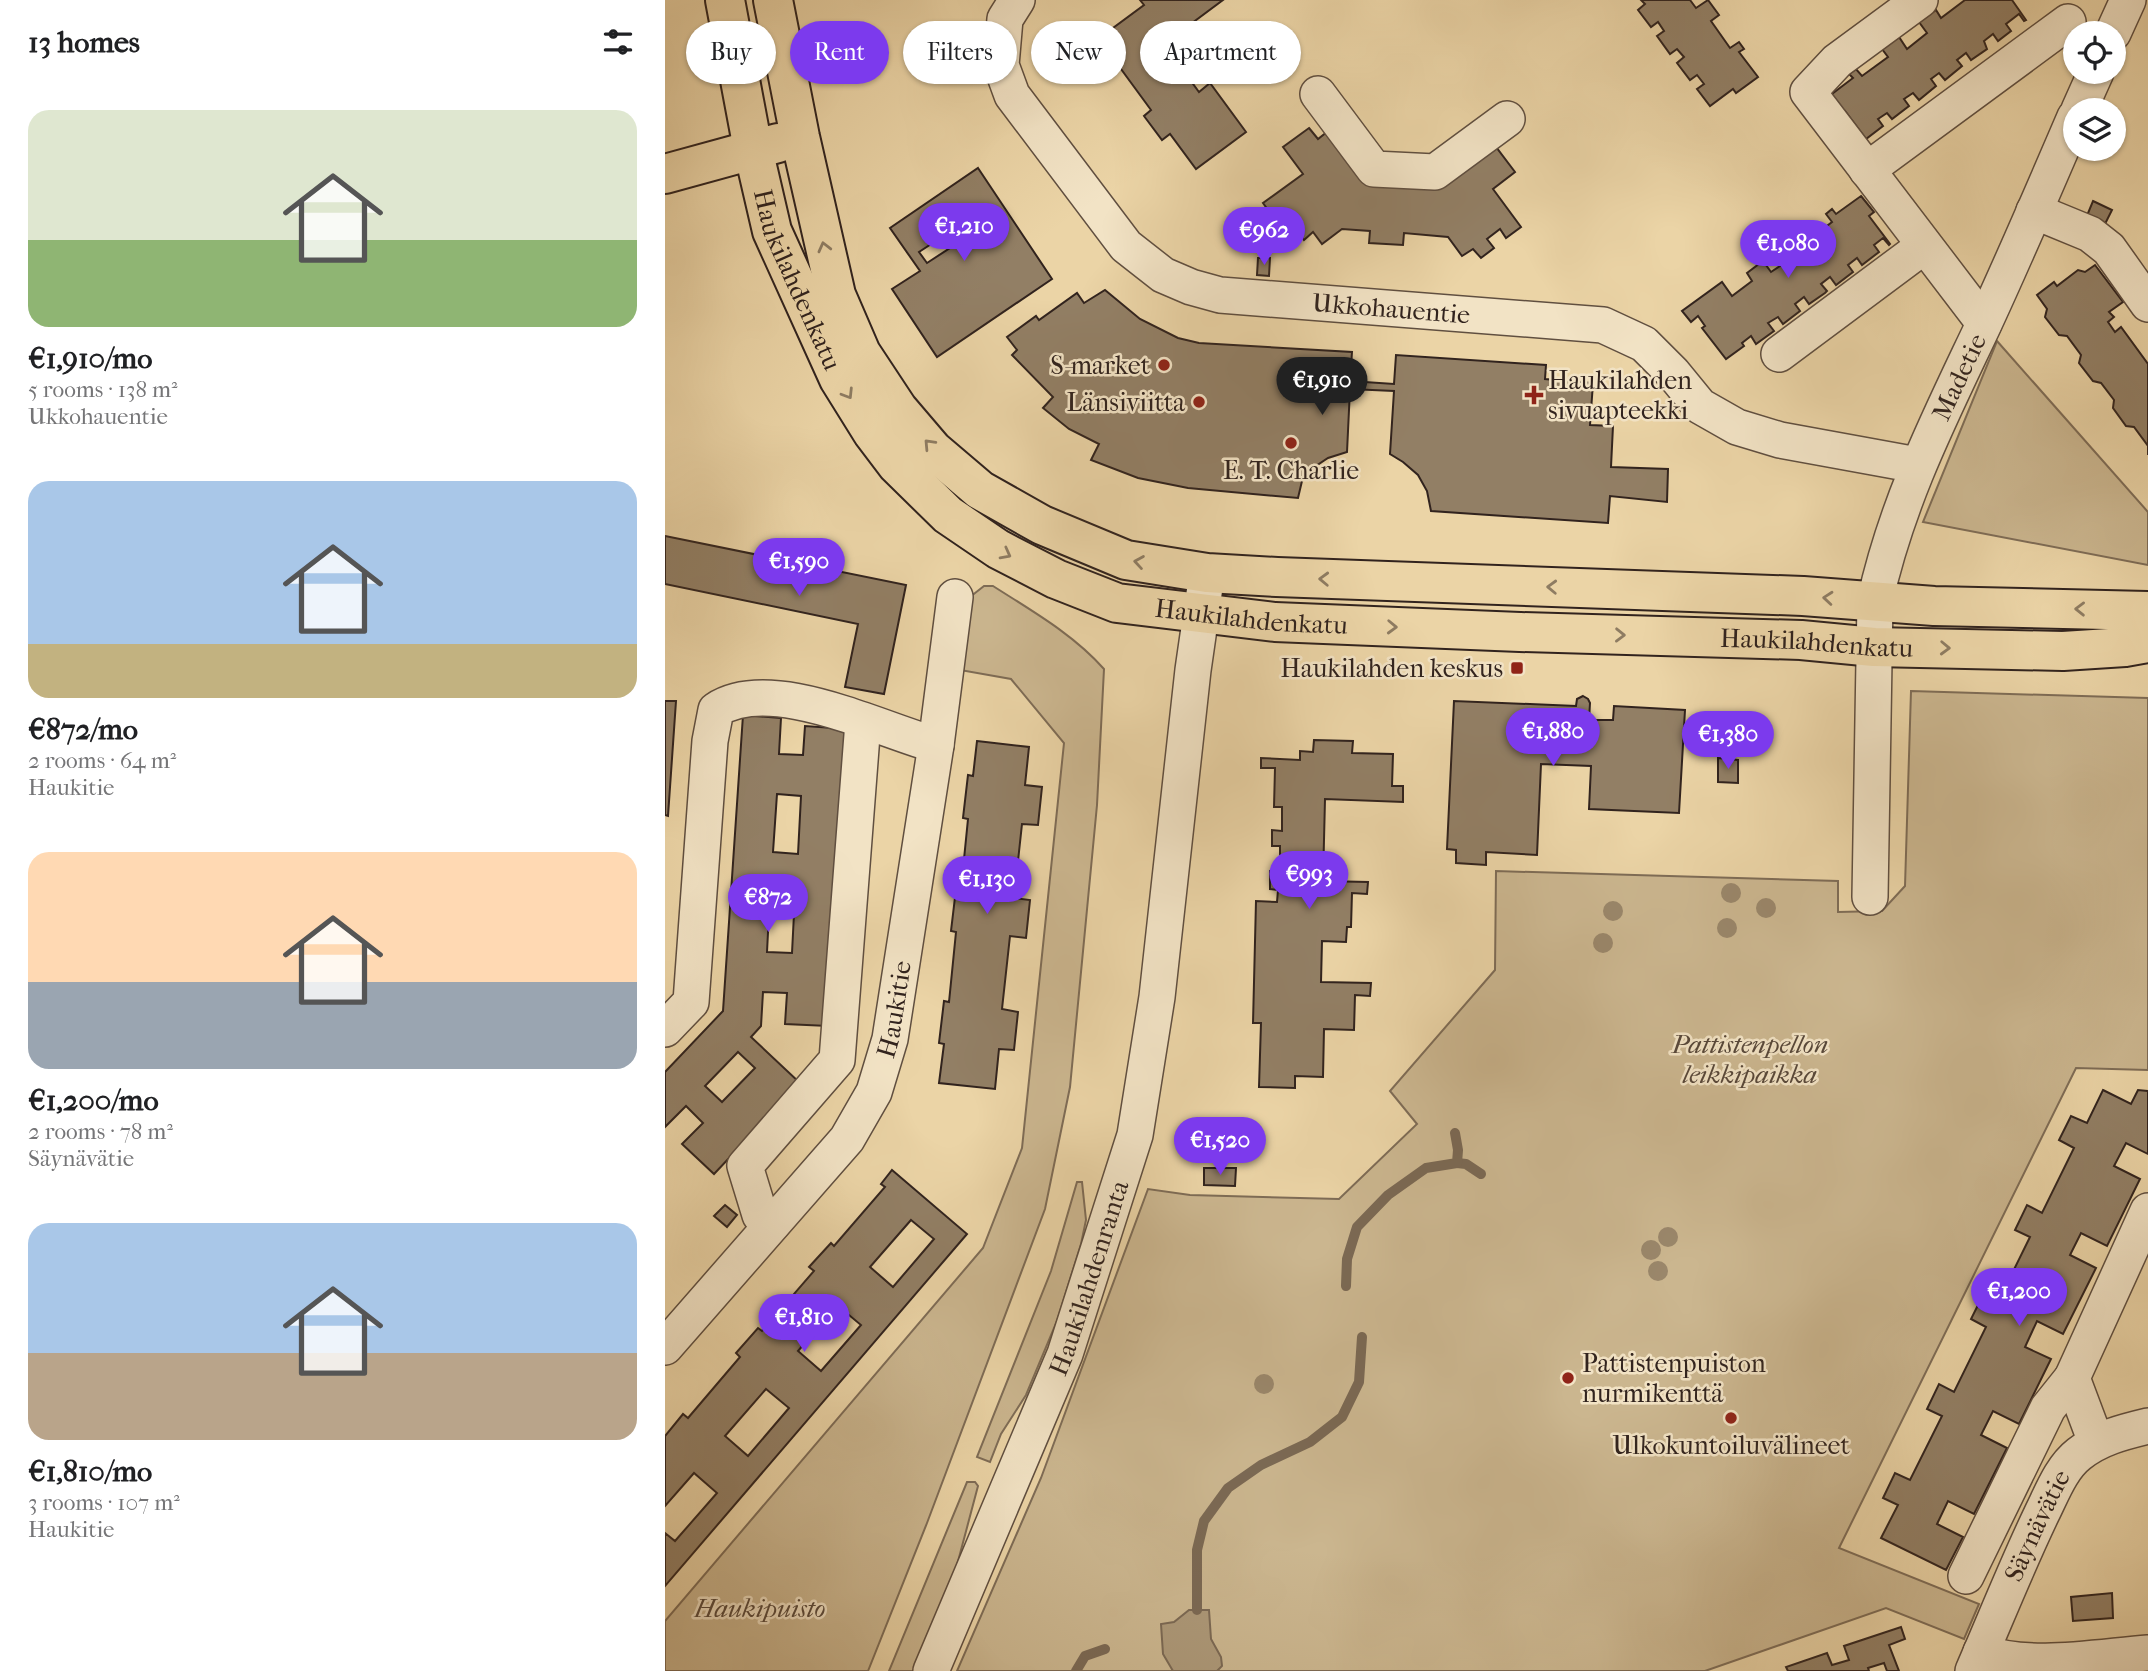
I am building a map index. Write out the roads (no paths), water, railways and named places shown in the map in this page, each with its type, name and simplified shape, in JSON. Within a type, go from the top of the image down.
[{"type":"main road","name":"Haukilahdenkatu","points":[[725,0],[753,149],[772,231],[839,379],[897,466],[948,515],[998,550],[1056,579],[1117,603],[1275,622],[1801,640],[1874,647],[2063,651],[2148,643]]},
{"type":"main road","name":"Haukilahdenkatu","points":[[773,0],[800,137],[836,295],[861,353],[898,409],[933,450],[980,490],[1042,525],[1126,560],[1207,573],[1803,596],[1934,606],[2148,611]]},
{"type":"main road","points":[[665,174],[800,137]]},
{"type":"street","name":"Ukkohauentie","points":[[1017,0],[1005,19],[1001,65],[1012,95],[1126,246],[1163,275],[1220,295],[1603,325],[1644,344],[1700,406],[1737,427],[1780,440],[1917,465]]},
{"type":"street","points":[[1920,0],[1837,61],[1808,92],[1984,323]]},
{"type":"street","points":[[1867,170],[2065,18]]},
{"type":"street","points":[[1318,94],[1374,169],[1435,173],[1507,120]]},
{"type":"street","name":"Madetie","points":[[1870,897],[1875,601],[1884,560],[1917,465],[1984,323],[2063,145]]},
{"type":"street","points":[[2034,211],[2090,234],[2109,249],[2148,304]]},
{"type":"street","points":[[1779,354],[1924,246]]},
{"type":"street","name":"Haukilahdenranta","points":[[931,1671],[1065,1354],[1135,1135],[1157,997],[1193,670],[1207,573]]},
{"type":"street","name":"Haukitie","points":[[665,1347],[847,1139],[874,1092],[890,1039],[936,745],[955,597]]},
{"type":"street","points":[[665,1029],[691,1002],[710,741],[716,710],[729,701],[751,696],[774,697],[848,714],[863,722],[936,745]]},
{"type":"street","points":[[773,1223],[760,1215],[745,1167],[837,1060],[863,722]]},
{"type":"street","points":[[1966,1576],[2048,1408],[2072,1378],[2148,1211]]},
{"type":"street","points":[[2072,1378],[2096,1442]]},
{"type":"street","name":"Säynävätie","points":[[1977,1662],[2027,1544],[2060,1476],[2076,1456],[2096,1442],[2121,1432],[2148,1426]]},
{"type":"street","points":[[1977,1662],[1998,1658],[2025,1662],[2148,1653]]},
{"type":"waterway","points":[[1346,1286],[1347,1259],[1357,1227],[1388,1195],[1426,1168],[1457,1163],[1455,1133]]},
{"type":"waterway","points":[[1457,1163],[1466,1164],[1481,1174]]},
{"type":"waterway","points":[[1197,1610],[1197,1550],[1204,1521],[1228,1488],[1261,1465],[1310,1442],[1342,1417],[1359,1382],[1362,1337]]},
{"type":"waterway","points":[[1076,1671],[1085,1656],[1105,1649]]},
{"type":"place","name":"S-market","points":[[1164,365]]},
{"type":"place","name":"Haukilahden sivuapteekki","points":[[1534,395]]},
{"type":"place","name":"Länsiviitta","points":[[1199,402]]},
{"type":"place","name":"E. T. Charlie","points":[[1291,443]]},
{"type":"place","name":"Haukilahden keskus","points":[[1517,668]]},
{"type":"place","name":"Pattistenpuiston nurmikenttä","points":[[1568,1378]]},
{"type":"place","name":"Ulkokuntoiluvälineet","points":[[1731,1418]]},
{"type":"park label","name":"Pattistenpellon leikkipaikka","points":[[1750,1059]]},
{"type":"park label","name":"Haukipuisto","points":[[760,1608]]}]
